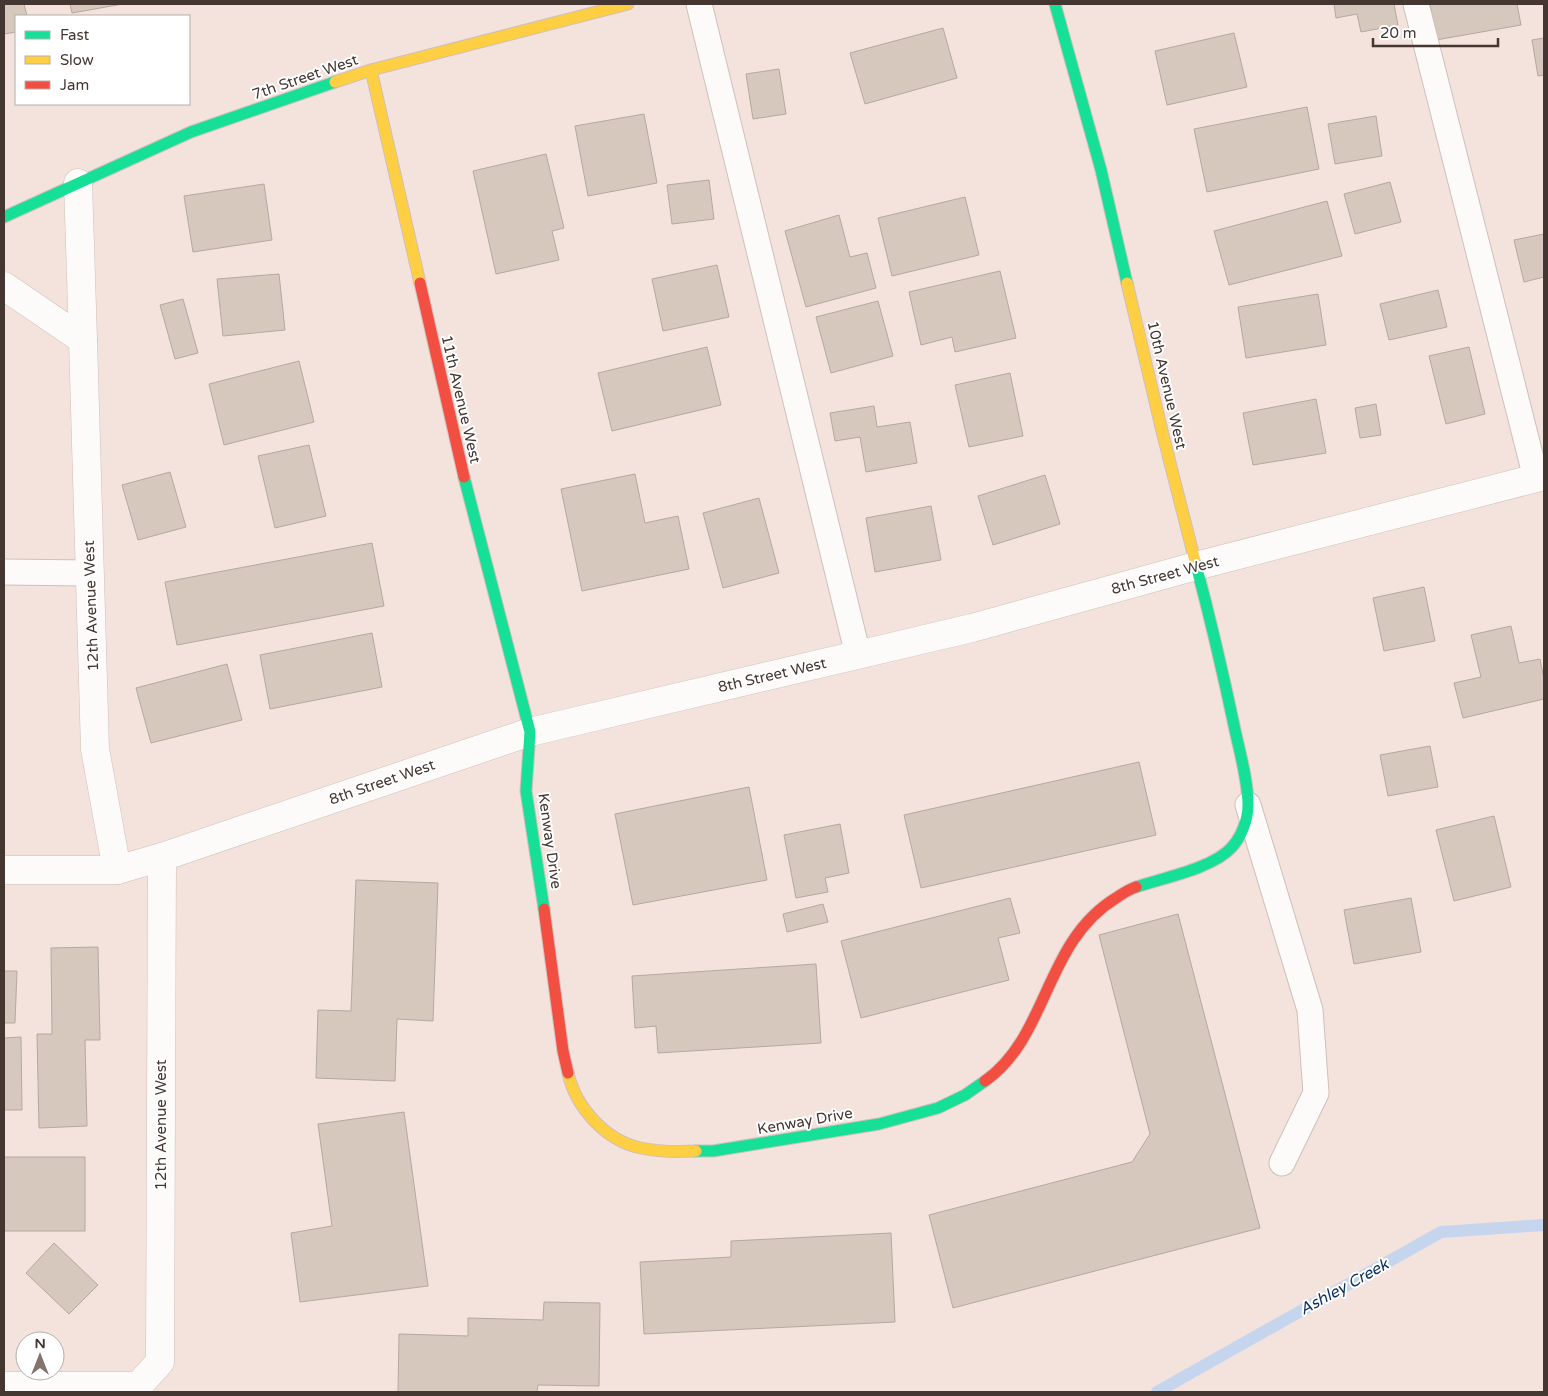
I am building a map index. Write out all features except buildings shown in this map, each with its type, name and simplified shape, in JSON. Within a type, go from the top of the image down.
[{"type":"street","name":"7th Street West","points":[[4,217],[192,132],[371,70],[628,4]]},
{"type":"street","name":"10th Avenue West","points":[[1055,4],[1101,170],[1162,431],[1220,658],[1244,775]]},
{"type":"street","name":"11th Avenue West","points":[[371,70],[462,470],[530,732]]},
{"type":"street","name":"12th Avenue West","points":[[78,183],[95,749],[117,870]]},
{"type":"street","points":[[4,286],[83,340]]},
{"type":"street","name":"8th Street West","points":[[4,870],[117,870],[162,857],[530,732],[972,628],[1196,566],[1540,477]]},
{"type":"street","name":"Kenway Drive","points":[[530,732],[526,791],[552,961],[563,1051],[569,1077],[580,1101],[595,1122],[616,1138],[639,1148],[664,1152],[713,1151],[879,1124],[938,1108],[965,1095],[989,1078],[1009,1057],[1026,1033],[1063,954],[1080,928],[1104,905],[1132,888],[1207,864],[1220,858],[1233,846],[1244,828],[1248,805],[1244,775]]},
{"type":"street","name":"12th Avenue West","points":[[4,1386],[138,1386],[160,1362],[162,857]]},
{"type":"lane","points":[[699,4],[858,654]]},
{"type":"lane","points":[[1416,4],[1540,477]]},
{"type":"lane","points":[[4,572],[90,572]]},
{"type":"lane","points":[[1248,805],[1310,1010],[1316,1093],[1282,1163]]},
{"type":"waterway","name":"Ashley Creek","points":[[1157,1392],[1441,1232],[1544,1225]]},
{"type":"traffic: fast","points":[[1055,4],[1101,170],[1127,283]]},
{"type":"traffic: fast","points":[[4,217],[191,132],[335,82]]},
{"type":"traffic: fast","points":[[464,477],[530,732],[526,791],[544,909]]},
{"type":"traffic: fast","points":[[1136,887],[1201,867],[1224,854],[1239,838],[1247,816],[1247,786],[1216,645],[1195,561]]},
{"type":"traffic: fast","points":[[696,1151],[713,1151],[879,1124],[938,1108],[965,1095],[985,1081]]},
{"type":"traffic: slow","points":[[335,82],[371,70],[628,4]]},
{"type":"traffic: slow","points":[[371,70],[420,283]]},
{"type":"traffic: slow","points":[[1127,283],[1195,561]]},
{"type":"traffic: slow","points":[[568,1073],[572,1086],[585,1110],[594,1121],[616,1138],[641,1148],[668,1151],[696,1151]]},
{"type":"traffic: jam","points":[[420,283],[464,477]]},
{"type":"traffic: jam","points":[[985,1081],[1006,1062],[1022,1040],[1074,939],[1092,917],[1116,898],[1136,887]]},
{"type":"traffic: jam","points":[[544,909],[563,1051],[568,1073]]}]
